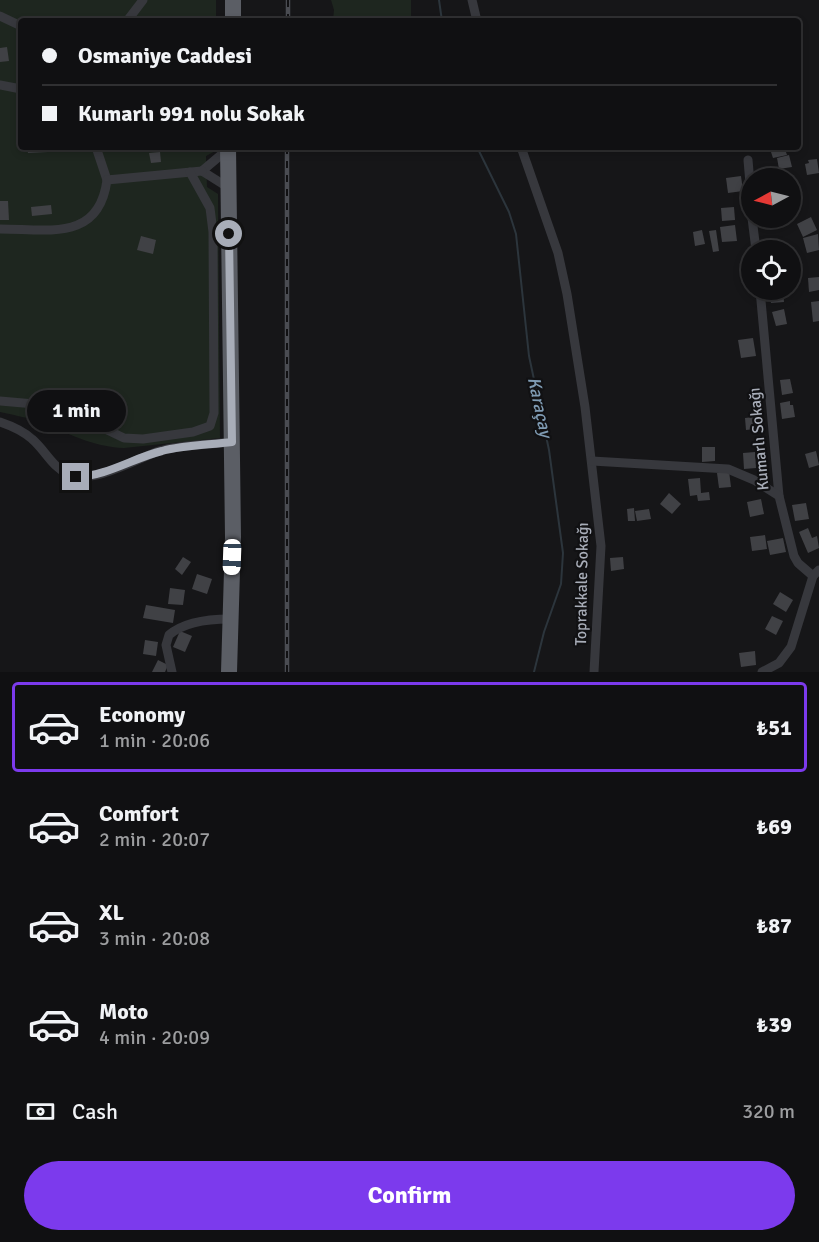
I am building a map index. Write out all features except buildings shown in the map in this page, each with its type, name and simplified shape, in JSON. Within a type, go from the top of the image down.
[{"type":"highway","points":[[222,0],[222,18]]},
{"type":"highway","points":[[233,0],[233,18]]},
{"type":"highway","points":[[229,672],[233,537],[228,188],[230,150]]},
{"type":"highway","points":[[230,150],[240,483],[235,672]]},
{"type":"street","points":[[128,18],[142,0]]},
{"type":"street","points":[[472,0],[476,18]]},
{"type":"street","points":[[0,15],[18,24]]},
{"type":"street","points":[[0,85],[18,88]]},
{"type":"street","points":[[0,229],[67,228],[87,222],[99,209],[106,191],[107,180],[97,150]]},
{"type":"street","points":[[107,180],[202,171],[228,150]]},
{"type":"street","name":"Toprakkale Sokağı","points":[[522,150],[558,253],[567,294],[592,461],[601,546],[594,672]]},
{"type":"street","points":[[748,160],[749,168]]},
{"type":"street","points":[[202,171],[228,188]]},
{"type":"street","points":[[0,401],[46,405],[124,438],[142,439],[193,432],[210,426],[214,413],[213,232],[210,208],[190,172]]},
{"type":"street","name":"Kumarlı Sokağı","points":[[761,300],[779,496],[794,556],[798,563],[816,573]]},
{"type":"street","points":[[0,422],[24,432],[56,466],[76,477],[90,476],[124,466],[161,451],[232,442]]},
{"type":"street","points":[[592,461],[728,469],[754,480],[779,496]]},
{"type":"street","points":[[762,672],[778,663],[791,647],[816,573]]},
{"type":"street","points":[[172,672],[166,645],[169,634],[200,621],[230,619]]},
{"type":"shaded area","points":[[0,0],[216,0],[216,18],[18,18],[18,150],[217,150],[206,156],[207,187],[218,194],[220,438],[124,448],[112,447],[79,438],[33,420],[0,412]]},
{"type":"shaded area","points":[[331,0],[411,0],[411,18],[333,18]]},
{"type":"waterway","name":"Karaçay","points":[[439,0],[442,18]]},
{"type":"waterway","name":"Karaçay","points":[[478,150],[509,212],[516,234],[529,356],[549,450],[563,553],[561,584],[544,632],[534,672]]},
{"type":"railway","points":[[288,0],[288,18]]},
{"type":"railway","points":[[287,150],[287,672]]},
{"type":"route","points":[[76,477],[90,476],[124,466],[161,451],[232,442],[229,234]]}]
